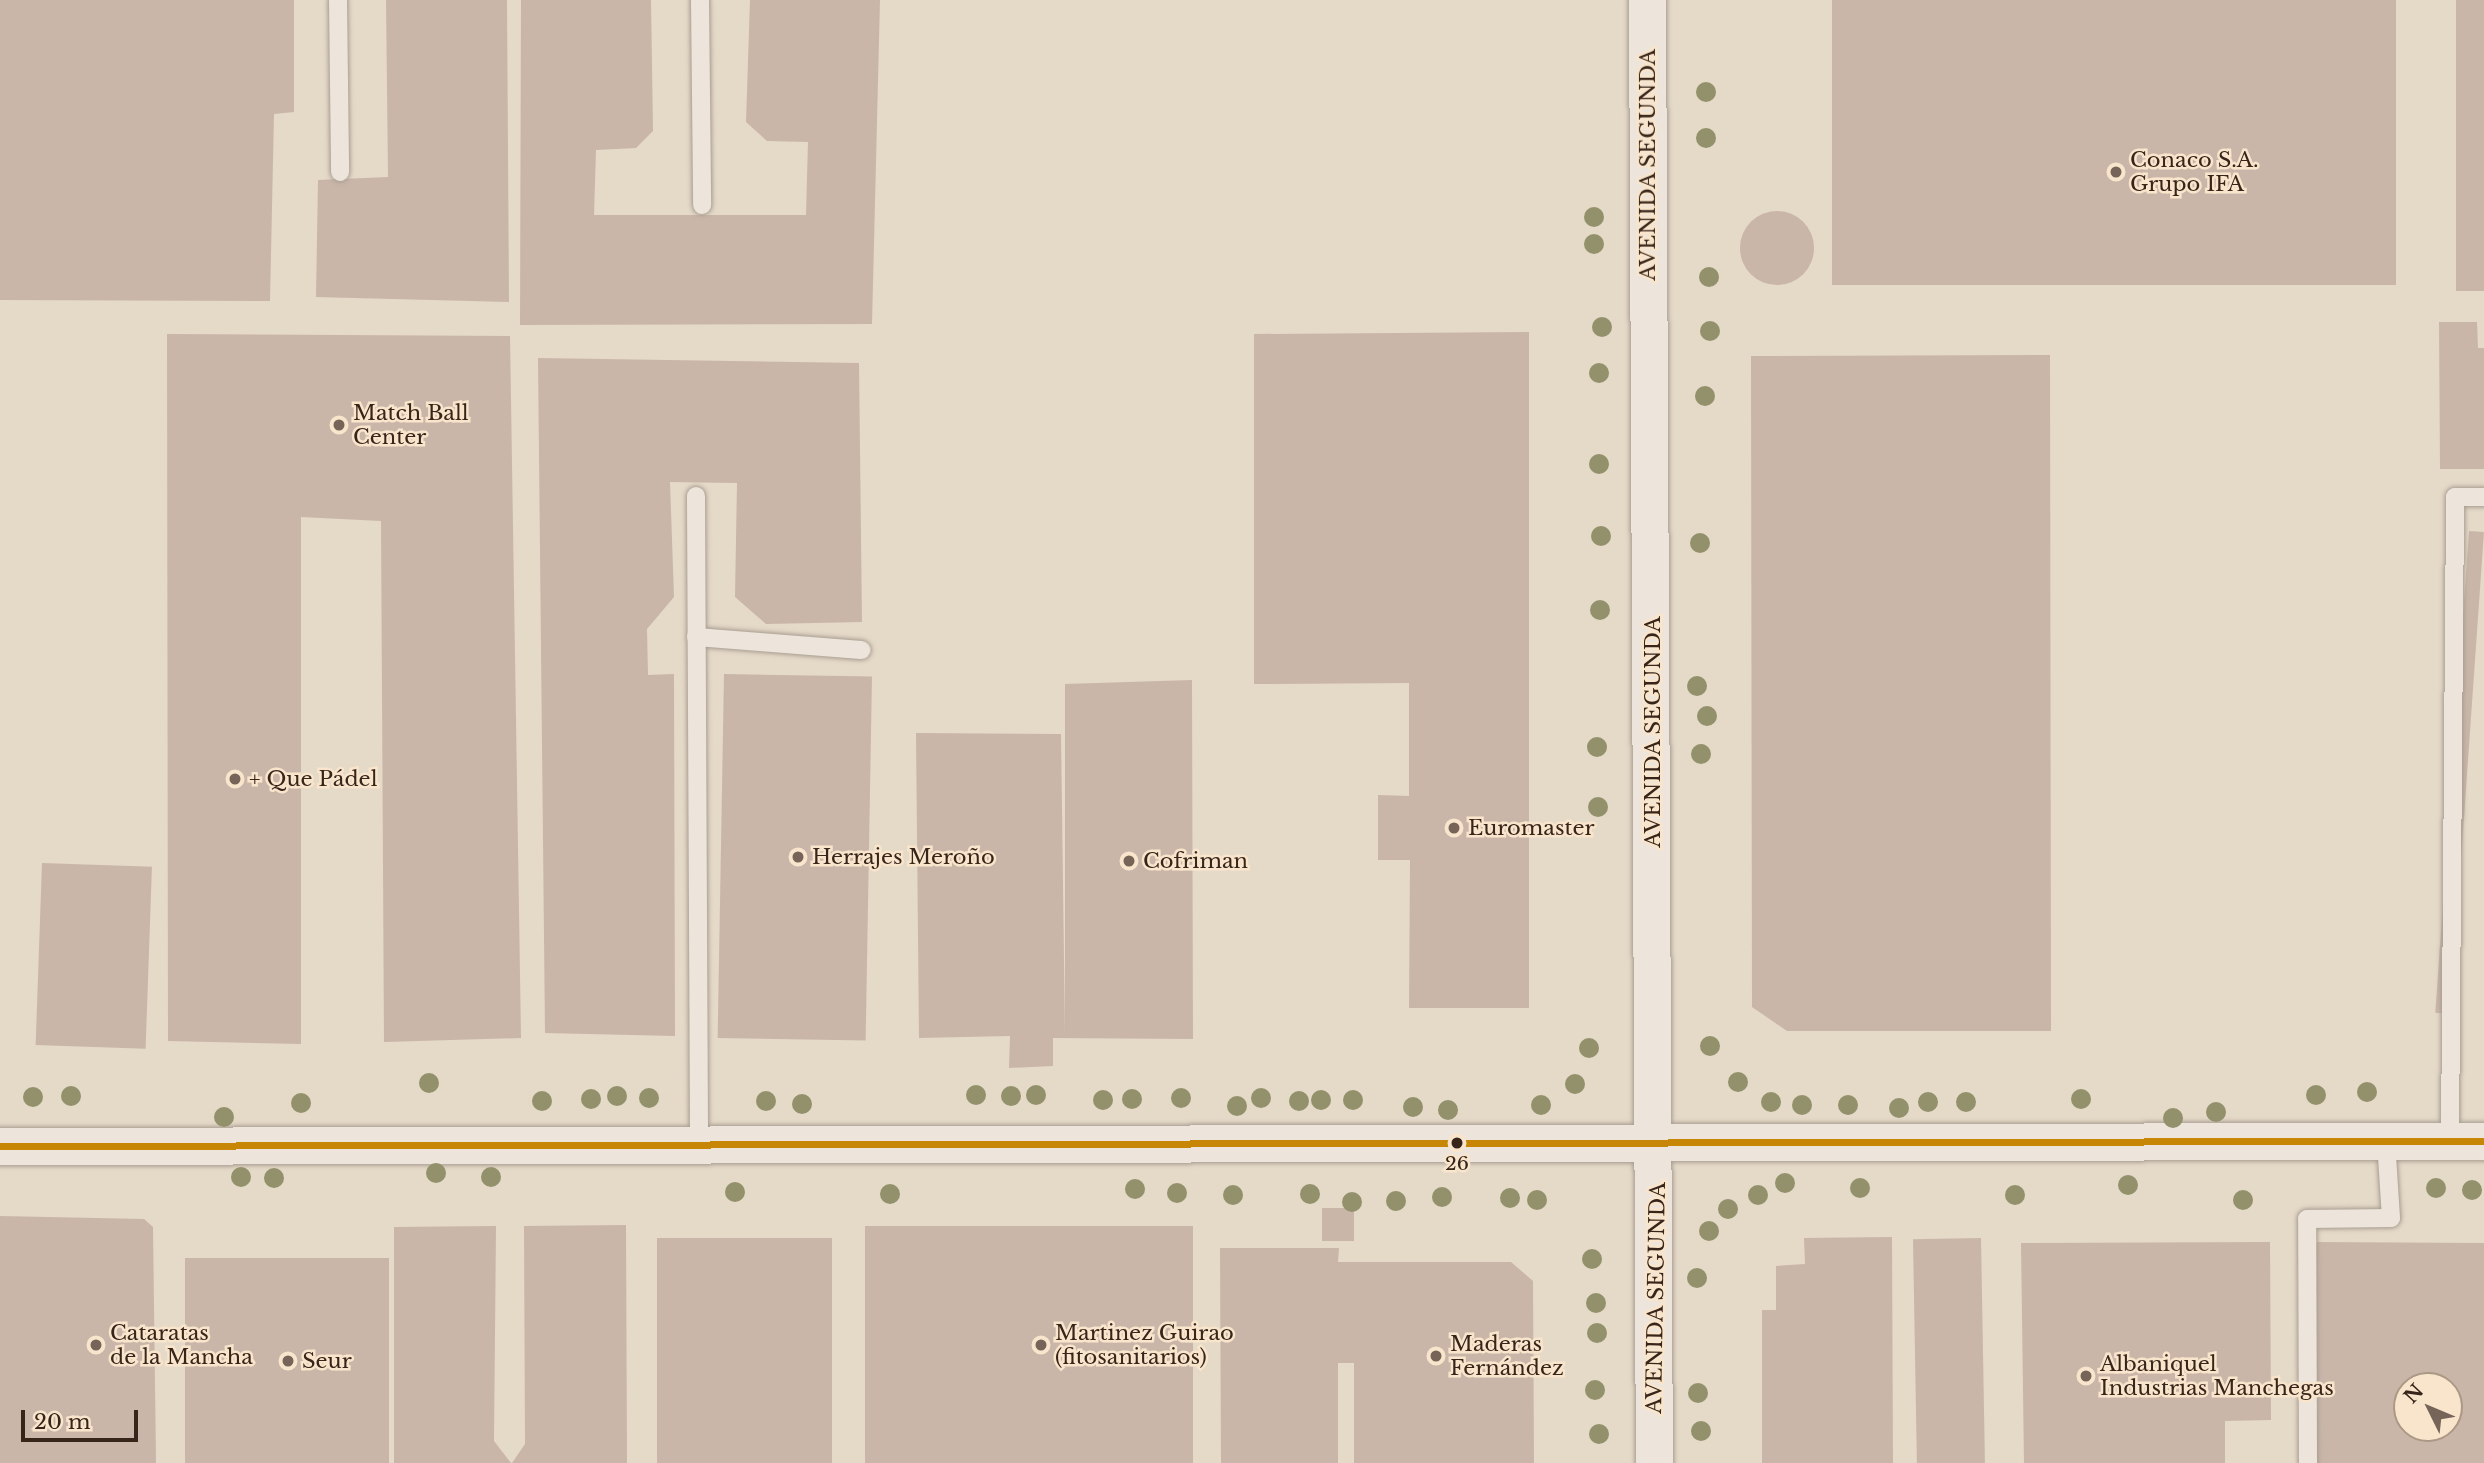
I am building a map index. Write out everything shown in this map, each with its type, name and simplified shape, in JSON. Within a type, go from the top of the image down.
[{"type":"street","name":"AVENIDA SEGUNDA","points":[[1647,0],[1658,1143],[1654,1463]]},
{"type":"street","points":[[0,1146],[2467,1141]]},
{"type":"lane","points":[[338,0],[340,172]]},
{"type":"lane","points":[[700,0],[702,205]]},
{"type":"lane","points":[[696,496],[699,1144]]},
{"type":"lane","points":[[2467,1141],[2455,497],[2484,498]]},
{"type":"lane","points":[[696,637],[861,650]]},
{"type":"lane","points":[[2308,1463],[2307,1219],[2391,1218],[2386,1141]]},
{"type":"building","points":[[0,0],[294,0],[294,112],[274,114],[270,301],[0,300]]},
{"type":"building","points":[[386,0],[507,0],[509,302],[316,297],[318,180],[388,177]]},
{"type":"building","points":[[521,0],[651,0],[653,131],[636,148],[596,150],[594,215],[806,215],[808,142],[767,141],[746,122],[750,0],[880,0],[872,324],[520,325]]},
{"type":"building","name":"Conaco S.A. Grupo IFA","points":[[1832,0],[2396,0],[2396,285],[1832,285]]},
{"type":"building","points":[[2456,0],[2484,0],[2484,291],[2456,291]]},
{"type":"building","points":[[1777,211],[1791,214],[1803,222],[1811,234],[1814,248],[1811,262],[1803,274],[1791,282],[1777,285],[1763,282],[1751,274],[1743,262],[1740,248],[1743,234],[1751,222],[1763,214]]},
{"type":"building","points":[[2439,322],[2477,322],[2478,348],[2484,348],[2484,469],[2440,469]]},
{"type":"building","points":[[1529,332],[1529,1008],[1409,1008],[1410,860],[1378,860],[1378,795],[1409,796],[1409,683],[1254,684],[1254,334]]},
{"type":"building","points":[[167,334],[510,336],[521,1038],[384,1042],[381,521],[301,517],[301,1044],[168,1041]]},
{"type":"building","points":[[2050,355],[2051,1031],[1787,1031],[1752,1007],[1751,356]]},
{"type":"building","points":[[538,358],[859,363],[862,622],[766,624],[735,597],[737,483],[670,482],[674,597],[647,629],[648,675],[674,674],[675,1036],[545,1033]]},
{"type":"building","points":[[2469,531],[2484,532],[2450,1014],[2435,1013]]},
{"type":"building","name":"Herrajes Meroño","points":[[724,674],[872,677],[866,1041],[718,1038]]},
{"type":"building","points":[[1192,680],[1193,1039],[1053,1038],[1053,1066],[1009,1068],[1010,1036],[919,1038],[916,733],[1061,734],[1065,1034],[1065,684]]},
{"type":"building","points":[[42,863],[152,867],[146,1049],[36,1045]]},
{"type":"building","points":[[1322,1208],[1354,1208],[1354,1241],[1322,1241]]},
{"type":"building","name":"Cataratas de la Mancha","points":[[0,1216],[144,1219],[153,1227],[156,1463],[0,1463]]},
{"type":"building","points":[[626,1225],[627,1463],[512,1463],[525,1444],[524,1226]]},
{"type":"building","points":[[496,1226],[494,1441],[511,1463],[394,1463],[394,1227]]},
{"type":"building","points":[[865,1226],[1193,1226],[1193,1463],[865,1463]]},
{"type":"building","points":[[1892,1237],[1893,1463],[1762,1463],[1762,1310],[1776,1310],[1776,1266],[1805,1264],[1804,1238]]},
{"type":"building","points":[[657,1238],[832,1238],[832,1463],[657,1463]]},
{"type":"building","points":[[1981,1238],[1985,1463],[1917,1463],[1913,1239]]},
{"type":"building","points":[[2270,1242],[2271,1420],[2225,1421],[2225,1463],[2024,1463],[2021,1243]]},
{"type":"building","points":[[2312,1242],[2484,1243],[2484,1463],[2312,1463]]},
{"type":"building","points":[[1220,1248],[1339,1248],[1338,1262],[1511,1262],[1533,1281],[1534,1463],[1354,1463],[1354,1363],[1338,1363],[1338,1463],[1221,1463]]},
{"type":"building","name":"Seur","points":[[185,1258],[389,1258],[389,1463],[185,1463]]},
{"type":"transit line","points":[[0,1146],[2484,1141]]},
{"type":"place","name":"Conaco S.A. Grupo IFA","points":[[2116,172]]},
{"type":"place","name":"Match Ball Center","points":[[339,425]]},
{"type":"place","name":"+ Que Pádel","points":[[235,779]]},
{"type":"place","name":"Euromaster","points":[[1454,828]]},
{"type":"place","name":"Herrajes Meroño","points":[[798,857]]},
{"type":"place","name":"Cofriman","points":[[1129,861]]},
{"type":"place","name":"26","points":[[1457,1143]]},
{"type":"place","name":"Cataratas de la Mancha","points":[[96,1345]]},
{"type":"place","name":"Martinez Guirao (fitosanitarios)","points":[[1041,1345]]},
{"type":"place","name":"Maderas Fernández","points":[[1436,1356]]},
{"type":"place","name":"Seur","points":[[288,1361]]},
{"type":"place","name":"Albaniquel Industrias Manchegas","points":[[2086,1376]]}]
